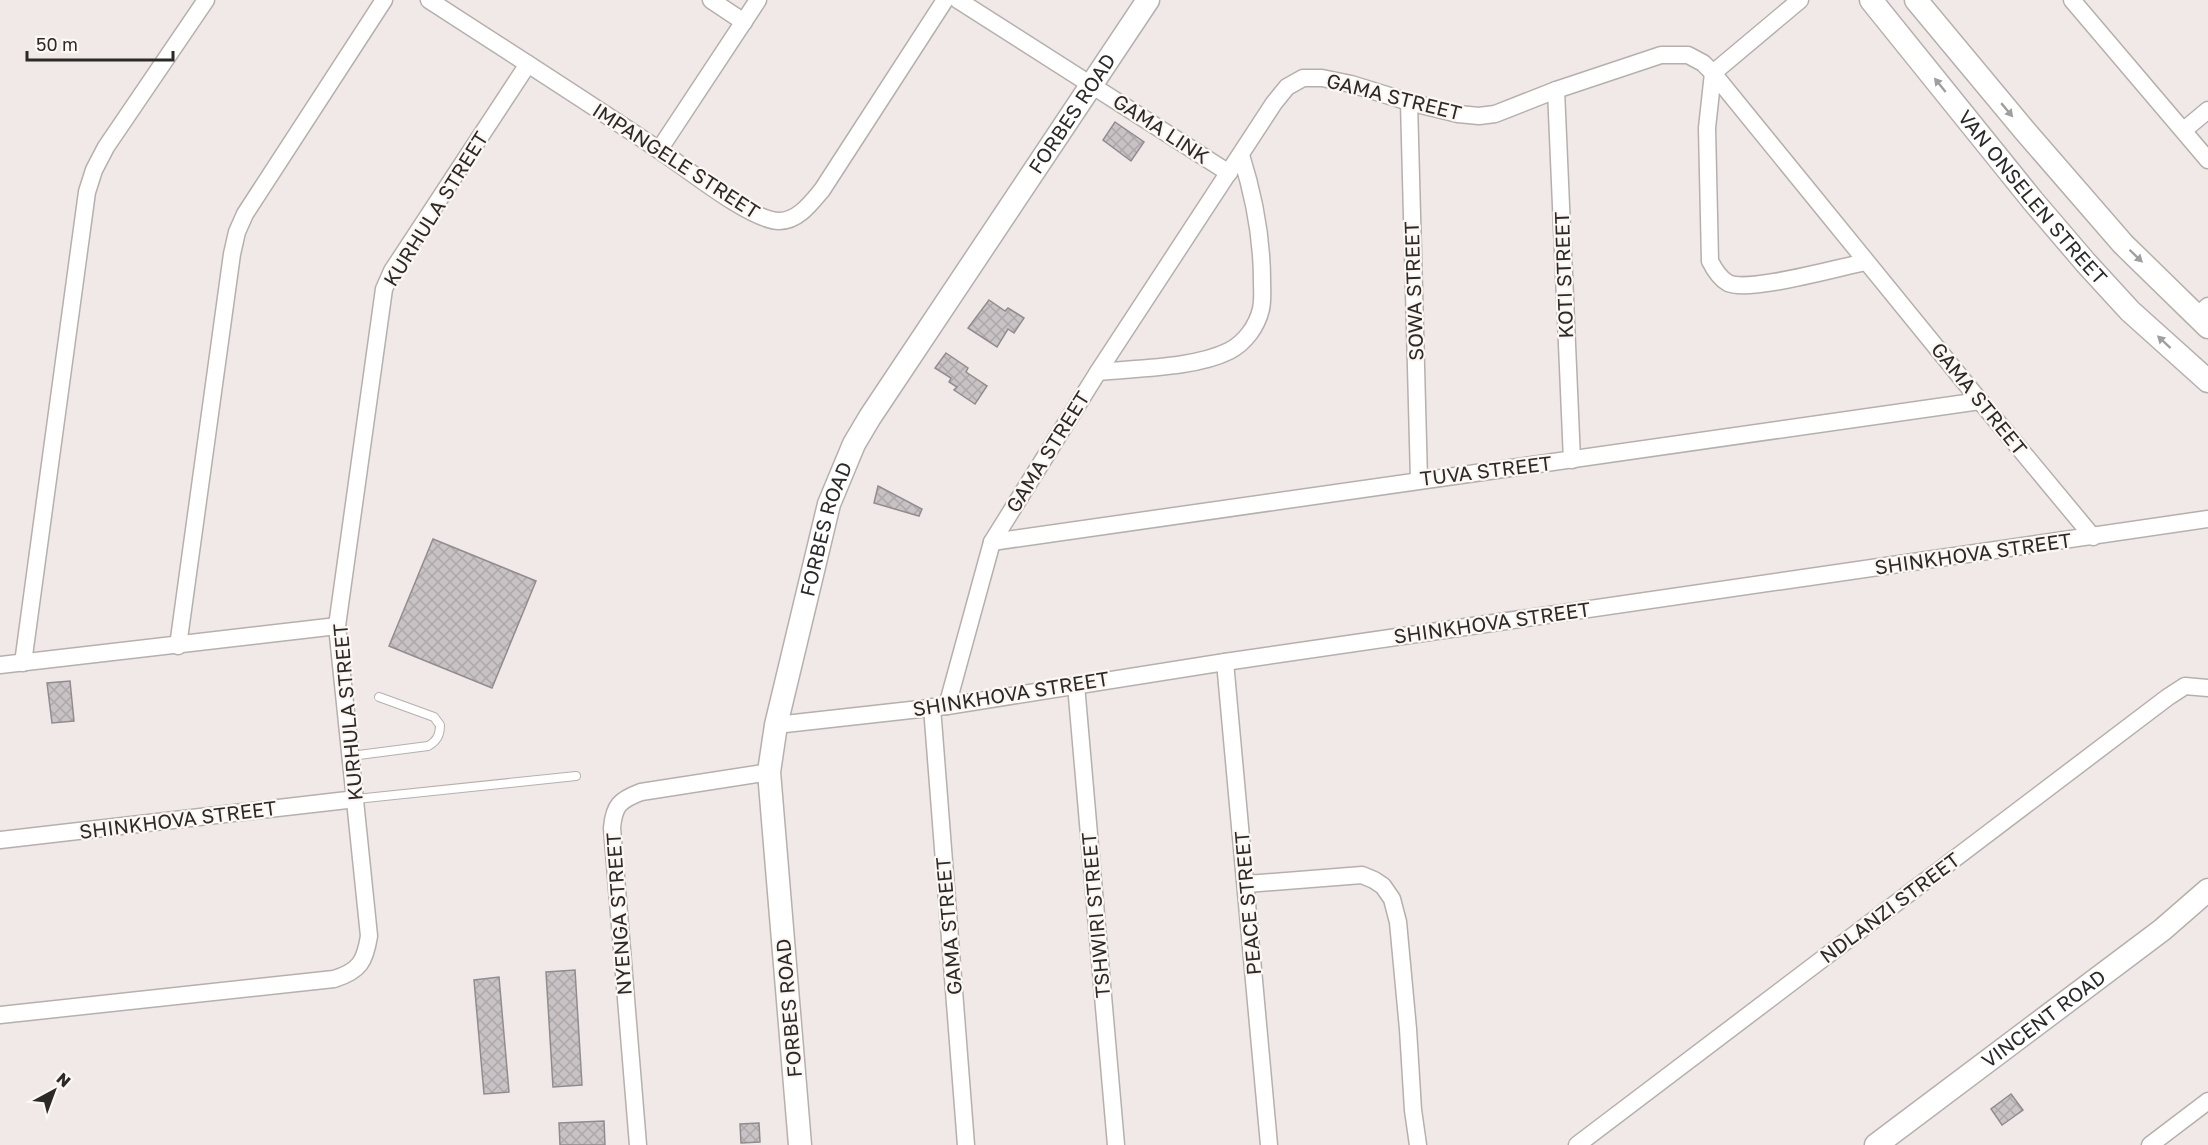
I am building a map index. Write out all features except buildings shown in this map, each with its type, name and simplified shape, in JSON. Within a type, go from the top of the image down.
[{"type":"main road","name":"FORBES ROAD","points":[[800,1145],[770,772],[776,726],[829,504],[854,444],[1148,0]]},
{"type":"main road","name":"VAN ONSELEN STREET","points":[[1871,0],[2086,263],[2130,311],[2208,381]]},
{"type":"main road","name":"VAN ONSELEN STREET","points":[[1916,0],[2123,244],[2204,316]]},
{"type":"main road","name":"VINCENT ROAD","points":[[1876,1145],[2124,959],[2208,890]]},
{"type":"main road","name":"VINCENT ROAD","points":[[1894,1145],[2208,907]]},
{"type":"street","points":[[23,663],[87,192],[94,170],[106,147],[206,0]]},
{"type":"street","points":[[178,646],[237,232],[260,189],[384,0]]},
{"type":"street","name":"IMPANGELE STREET","points":[[429,0],[747,210],[767,220],[782,221],[798,215],[822,190],[945,0]]},
{"type":"street","points":[[711,0],[744,22]]},
{"type":"street","points":[[659,150],[758,0]]},
{"type":"street","name":"GAMA LINK","points":[[958,0],[1229,173]]},
{"type":"street","points":[[1800,0],[1713,73],[1707,128],[1710,261],[1718,275],[1728,283],[1743,285],[1785,280],[1866,262]]},
{"type":"street","points":[[2073,0],[2208,160]]},
{"type":"street","name":"GAMA STREET","points":[[966,1145],[940,707],[992,542],[1098,372],[1274,103],[1287,87],[1303,78],[1322,78],[1351,84],[1408,102],[1458,114],[1479,116],[1495,114],[1556,90],[1661,56],[1688,55],[1703,63],[2093,537]]},
{"type":"street","name":"KURHULA STREET","points":[[0,1015],[334,979],[347,975],[358,967],[366,956],[369,936],[337,626],[384,289],[392,271],[528,64]]},
{"type":"street","name":"KOTI STREET","points":[[1556,90],[1572,460]]},
{"type":"street","name":"SOWA STREET","points":[[1408,102],[1419,480]]},
{"type":"street","points":[[2184,130],[2208,110]]},
{"type":"street","name":"GAMA STREET","points":[[1098,372],[1195,362],[1217,356],[1231,351],[1246,338],[1256,325],[1262,307],[1262,257],[1255,209],[1241,155]]},
{"type":"street","name":"TUVA STREET","points":[[992,542],[1980,401]]},
{"type":"street","name":"SHINKHOVA STREET","points":[[776,726],[940,707],[1225,662],[2208,519]]},
{"type":"street","points":[[0,665],[337,626]]},
{"type":"street","name":"PEACE STREET","points":[[1225,662],[1269,1145]]},
{"type":"street","name":"TSHWIRI STREET","points":[[1076,685],[1116,1145]]},
{"type":"street","name":"NDLANZI STREET","points":[[1587,1142],[2168,697],[2185,686],[2208,688]]},
{"type":"street","name":"NYENGA STREET","points":[[638,1145],[612,828],[613,813],[627,797],[641,792],[770,772]]},
{"type":"street","name":"SHINKHOVA STREET","points":[[0,840],[356,800]]},
{"type":"street","points":[[1246,884],[1362,875],[1383,886],[1392,899],[1398,922],[1413,1110],[1418,1145]]},
{"type":"street","points":[[2150,1145],[2208,1101]]},
{"type":"lane","points":[[351,756],[428,746],[440,733],[440,724],[434,717],[379,697]]},
{"type":"lane","points":[[356,800],[576,776]]}]
